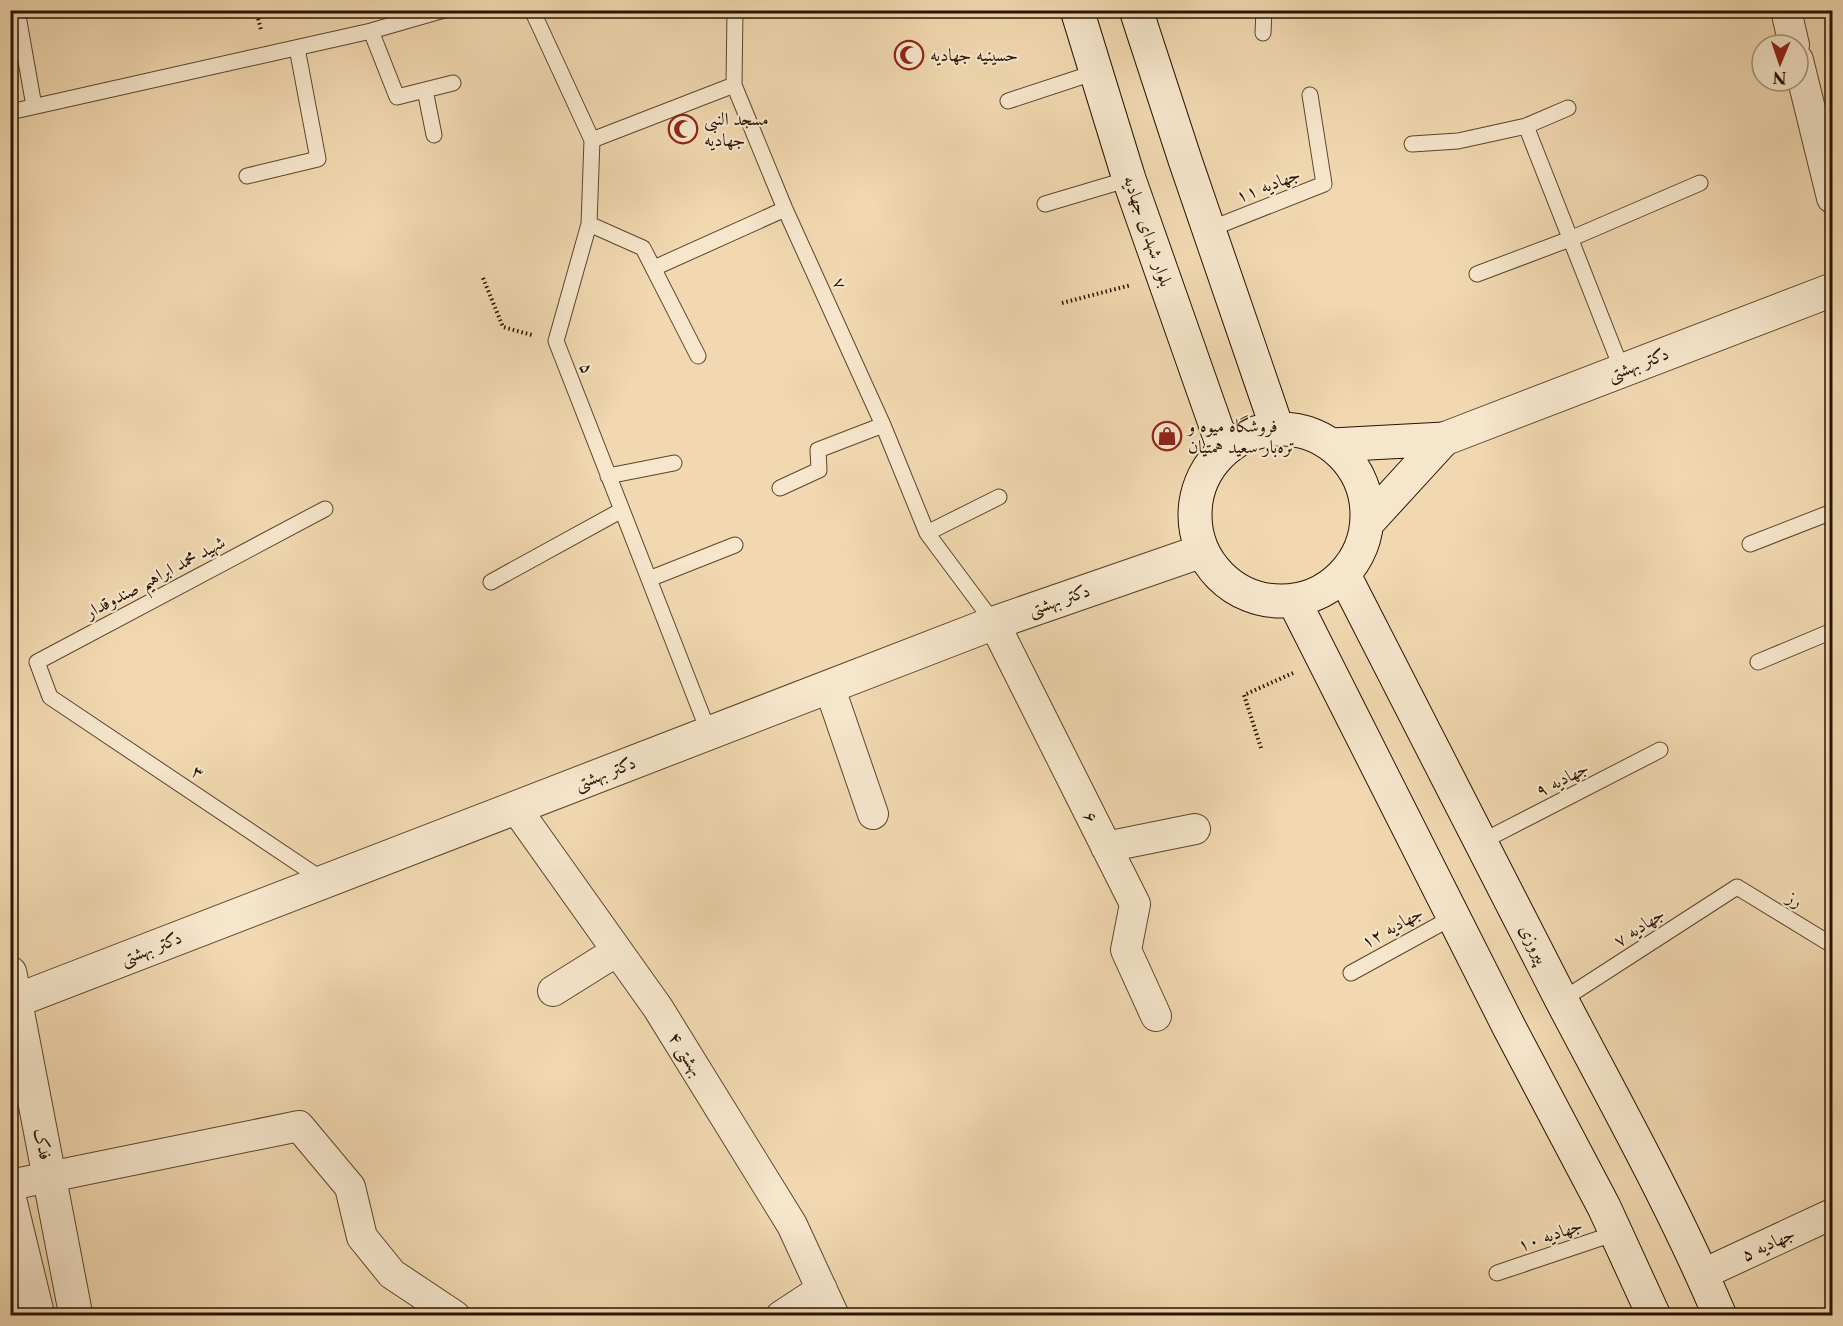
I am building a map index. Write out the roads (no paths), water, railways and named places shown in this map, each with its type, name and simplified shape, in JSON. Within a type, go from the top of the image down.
[{"type":"main road","name":"بلوار شهدای جهادیه","points":[[1077,10],[1129,180],[1224,449]]},
{"type":"main road","points":[[1136,10],[1277,428]]},
{"type":"main road","name":"دکتر بهشتی","points":[[1443,439],[1833,290]]},
{"type":"main road","points":[[1277,428],[1306,432],[1332,445],[1353,466],[1365,493],[1368,522],[1361,550],[1344,575],[1321,592],[1294,601],[1266,601],[1239,591],[1217,574],[1202,551],[1194,524],[1196,496],[1206,470],[1224,449],[1249,434],[1277,428]]},
{"type":"main road","points":[[1332,445],[1443,439]]},
{"type":"main road","points":[[1368,522],[1443,439]]},
{"type":"main road","name":"دکتر بهشتی","points":[[10,1003],[994,623],[1202,551]]},
{"type":"main road","name":"پیروزی","points":[[1344,575],[1658,1182],[1703,1274],[1720,1316]]},
{"type":"main road","points":[[1294,601],[1509,1027],[1604,1208],[1654,1316]]},
{"type":"main road","name":"فدک","points":[[10,973],[76,1316]]},
{"type":"main road","points":[[10,1201],[38,1316]]},
{"type":"street","points":[[1786,10],[1791,33]]},
{"type":"street","points":[[1806,93],[1833,198]]},
{"type":"street","name":"۶","points":[[994,623],[1135,904],[1126,950],[1156,1016]]},
{"type":"street","points":[[829,686],[873,814]]},
{"type":"street","name":"بهشتی ۴","points":[[515,807],[658,1008],[792,1225],[828,1302]]},
{"type":"street","points":[[1106,847],[1195,829]]},
{"type":"street","points":[[553,991],[617,951]]},
{"type":"street","points":[[10,1185],[299,1125],[350,1187],[362,1237],[392,1274],[455,1316]]},
{"type":"street","name":"جهادیه ۵","points":[[1703,1274],[1833,1214]]},
{"type":"street","points":[[781,1316],[828,1302]]},
{"type":"lane","points":[[17,10],[34,106]]},
{"type":"lane","points":[[10,112],[370,31],[444,10]]},
{"type":"lane","points":[[532,10],[592,140],[589,224],[643,248],[698,356]]},
{"type":"lane","points":[[592,140],[734,85],[735,10]]},
{"type":"lane","points":[[1263,33],[1264,10]]},
{"type":"lane","points":[[370,31],[397,97],[453,82]]},
{"type":"lane","points":[[247,176],[318,159],[297,48]]},
{"type":"lane","points":[[1008,101],[1096,72]]},
{"type":"lane","name":"۷","points":[[734,85],[785,209],[883,425],[927,532],[994,623]]},
{"type":"lane","points":[[425,90],[435,135]]},
{"type":"lane","name":"جهادیه ۱۱","points":[[1210,229],[1324,184],[1310,95]]},
{"type":"lane","points":[[1412,144],[1458,141],[1526,126],[1568,108]]},
{"type":"lane","points":[[1526,126],[1622,370]]},
{"type":"lane","points":[[1045,204],[1129,180]]},
{"type":"lane","points":[[1477,274],[1570,239],[1700,183]]},
{"type":"lane","points":[[654,268],[785,209]]},
{"type":"lane","name":"۵","points":[[589,224],[556,341],[709,733]]},
{"type":"lane","points":[[780,488],[819,470],[818,450],[883,425]]},
{"type":"lane","points":[[608,476],[674,463]]},
{"type":"lane","points":[[927,532],[999,497]]},
{"type":"lane","name":"شهید محمد ابراهیم صندوقدار","points":[[50,697],[37,662],[325,509]]},
{"type":"lane","points":[[491,582],[622,510]]},
{"type":"lane","points":[[1750,544],[1833,512]]},
{"type":"lane","points":[[649,579],[735,545]]},
{"type":"lane","points":[[1758,662],[1833,631]]},
{"type":"lane","name":"۳","points":[[50,697],[324,880]]},
{"type":"lane","name":"جهادیه ۹","points":[[1481,842],[1660,750]]},
{"type":"lane","name":"جهادیه ۷","points":[[1562,1000],[1737,887]]},
{"type":"lane","name":"رز","points":[[1737,887],[1833,945]]},
{"type":"lane","name":"جهادیه ۱۲","points":[[1351,972],[1453,916]]},
{"type":"lane","name":"جهادیه ۱۰","points":[[1497,1273],[1616,1233]]},
{"type":"place","name":"حسینیه جهادیه","points":[[909,55]]},
{"type":"place","name":"مسجد النبی جهادیه","points":[[683,129]]},
{"type":"place","name":"فروشگاه میوه و تره‌بار سعید همتیان","points":[[1167,436]]}]
